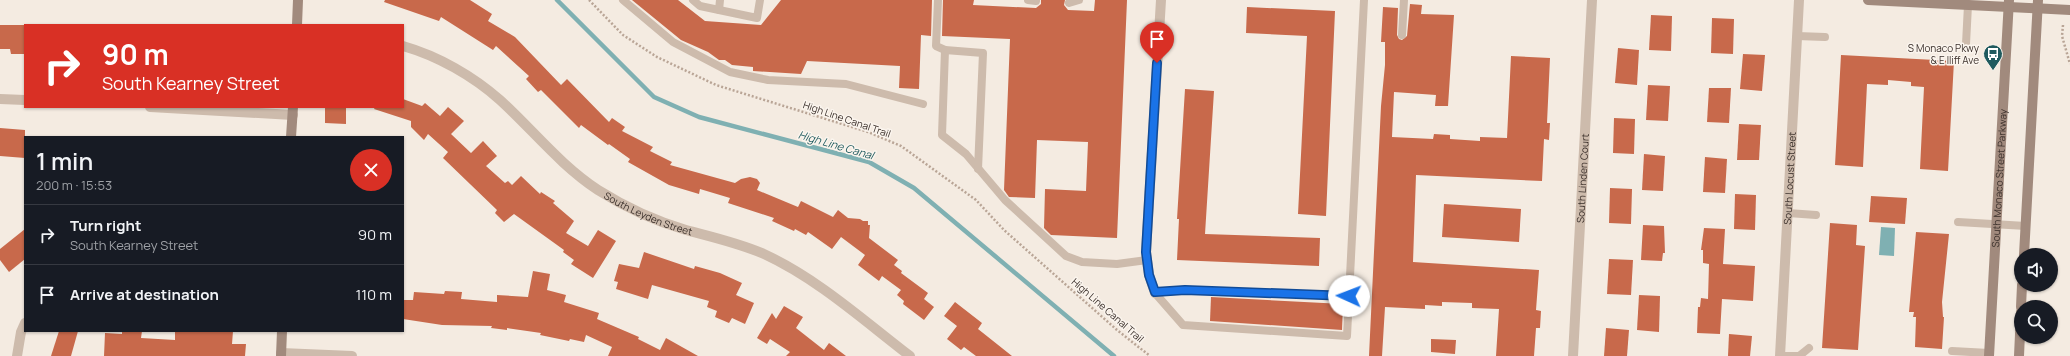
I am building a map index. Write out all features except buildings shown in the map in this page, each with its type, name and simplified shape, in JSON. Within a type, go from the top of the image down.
[{"type":"main road","points":[[297,24],[298,0]]},
{"type":"main road","points":[[1868,0],[1968,5],[2008,3],[2038,4],[2070,10]]},
{"type":"main road","name":"South Monaco Street Parkway","points":[[1989,355],[2008,3]]},
{"type":"main road","points":[[2024,248],[2038,4]]},
{"type":"main road","points":[[292,136],[293,111]]},
{"type":"main road","points":[[281,354],[282,332]]},
{"type":"main road","points":[[2019,356],[2020,344]]},
{"type":"street","points":[[1155,292],[1149,275],[1147,260],[1161,0]]},
{"type":"street","name":"South Linden Court","points":[[1573,356],[1592,0]]},
{"type":"street","name":"South Locust Street","points":[[1780,356],[1799,0]]},
{"type":"street","name":"South Leyden Street","points":[[404,46],[441,61],[478,83],[511,110],[554,155],[597,189],[625,206],[660,221],[742,245],[791,268],[816,284],[910,356]]},
{"type":"street","points":[[0,99],[24,100]]},
{"type":"street","points":[[186,108],[293,111]]},
{"type":"street","points":[[17,356],[21,332],[24,325]]},
{"type":"street","points":[[281,354],[352,356]]},
{"type":"lane","points":[[623,0],[673,42],[730,72],[768,80],[846,84],[923,104]]},
{"type":"lane","points":[[693,0],[700,6],[757,18],[760,0]]},
{"type":"lane","points":[[719,10],[720,0]]},
{"type":"lane","points":[[938,0],[936,46],[945,50],[983,53],[978,169]]},
{"type":"lane","points":[[1069,3],[1079,0]]},
{"type":"lane","points":[[1155,292],[1183,325],[1347,336],[1364,0]]},
{"type":"lane","points":[[1402,35],[1404,0]]},
{"type":"lane","points":[[1966,44],[1968,5]]},
{"type":"lane","points":[[1797,36],[1825,37]]},
{"type":"lane","points":[[945,50],[942,135],[966,154],[1005,200],[1066,256],[1082,262],[1117,264],[1147,260]]},
{"type":"lane","points":[[1788,213],[1816,215]]},
{"type":"lane","points":[[1958,222],[2026,226]]},
{"type":"lane","points":[[1155,292],[1185,290],[1349,296]]},
{"type":"lane","points":[[1780,356],[1799,356],[1809,348]]},
{"type":"lane","points":[[1952,351],[1989,355]]},
{"type":"path","name":"High Line Canal Trail","points":[[589,0],[623,35],[656,57],[716,85],[868,132],[901,146],[976,200],[1004,230],[1117,330],[1150,356]]},
{"type":"path","points":[[2063,25],[2062,36],[2070,64]]},
{"type":"water","points":[[1881,227],[1895,228],[1894,256],[1879,255]]},
{"type":"waterway","name":"High Line Canal","points":[[557,0],[654,97],[699,117],[869,162],[914,188],[1114,356]]},
{"type":"place","name":"S Monaco Pkwy & E Iliff Ave","points":[[1993,71]]},
{"type":"route","points":[[1157,63],[1146,252],[1149,275],[1155,292],[1185,290],[1349,296]]}]
